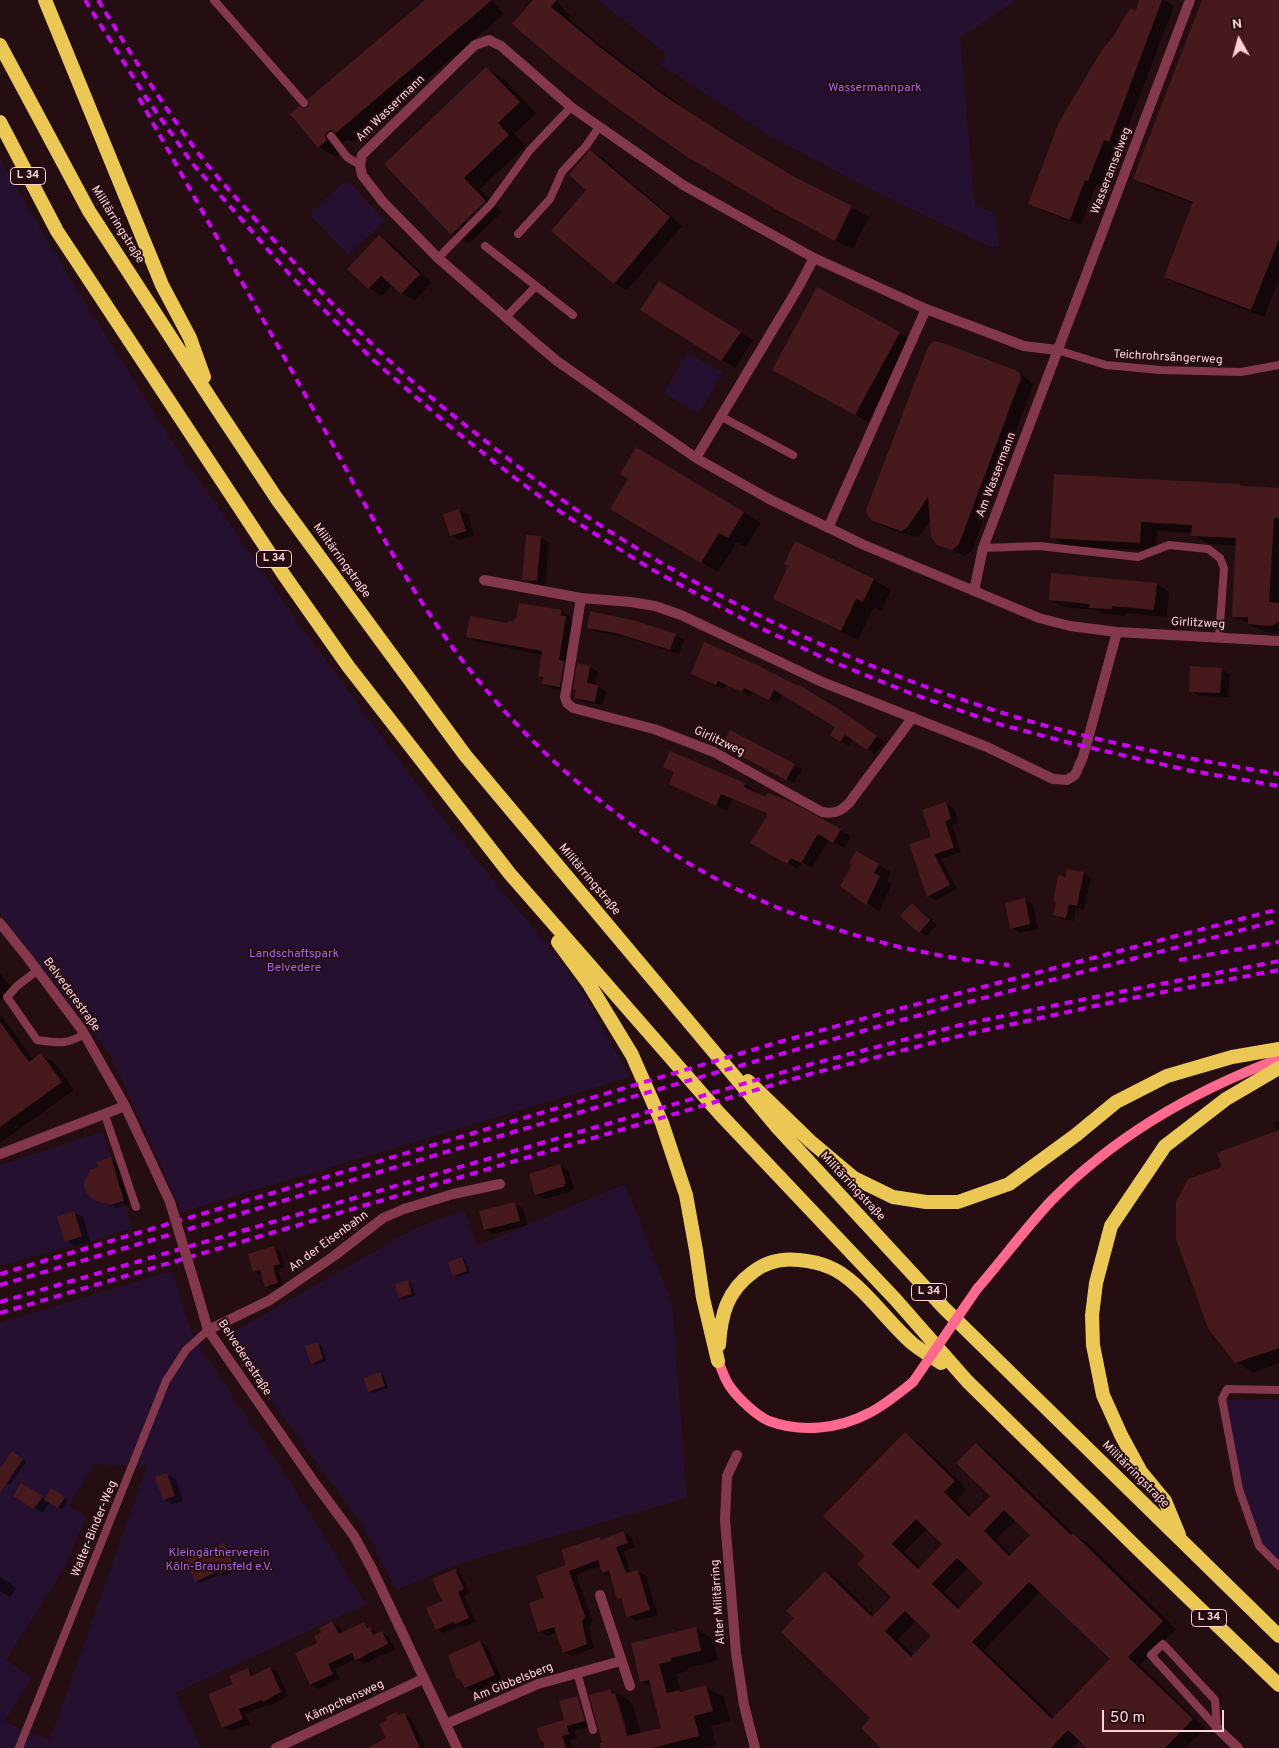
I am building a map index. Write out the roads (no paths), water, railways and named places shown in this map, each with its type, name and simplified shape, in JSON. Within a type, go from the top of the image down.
[{"type":"highway","name":"L 34","points":[[45,0],[162,285],[190,338],[214,404]]},
{"type":"highway","name":"Militärringstraße","points":[[0,45],[89,211],[214,404],[277,499],[465,755],[777,1127],[944,1308],[1279,1636]]},
{"type":"highway","name":"L 34","points":[[0,122],[57,231]]},
{"type":"highway","name":"L 34","points":[[0,142],[290,582],[348,666],[510,874],[589,984],[632,1055],[662,1123],[686,1195],[703,1298],[718,1361]]},
{"type":"highway","name":"L 34","points":[[510,874],[720,1113],[896,1300],[967,1381],[1279,1685]]},
{"type":"highway","name":"L 34","points":[[693,1026],[810,1141],[854,1178],[893,1197],[926,1202],[958,1202],[1009,1184],[1076,1135],[1116,1102],[1167,1076],[1216,1061],[1279,1049]]},
{"type":"highway","name":"L 34","points":[[1182,1543],[1165,1501],[1141,1472],[1121,1435],[1103,1395],[1093,1345],[1092,1314],[1096,1284],[1111,1226],[1164,1146],[1226,1099],[1279,1068]]},
{"type":"highway","name":"L 34","points":[[718,1361],[720,1326],[730,1295],[745,1278],[766,1263],[792,1259],[814,1262],[830,1267],[846,1276],[913,1344],[967,1381]]},
{"type":"main road","name":"L 34","points":[[718,1361],[731,1388],[749,1406],[768,1420],[798,1429],[837,1426],[867,1414],[885,1404],[913,1382],[978,1289],[1052,1201],[1110,1148],[1169,1108],[1234,1075],[1279,1058]]},
{"type":"street","name":"Wasseramselweg","points":[[1057,350],[1190,0]]},
{"type":"street","name":"Am Wassermann","points":[[360,165],[362,155],[475,45],[489,40],[501,46],[570,107],[683,185],[814,258],[926,309],[1024,346],[1057,350],[983,548],[974,591]]},
{"type":"street","points":[[360,165],[362,175],[383,202],[438,258],[505,318],[557,361],[638,419],[696,458],[769,499],[864,545],[974,591]]},
{"type":"street","points":[[696,458],[814,258]]},
{"type":"street","points":[[828,528],[926,309]]},
{"type":"street","points":[[484,580],[581,598],[655,606],[681,615],[822,682],[987,747],[1053,779],[1067,780],[1075,775],[1083,757],[1116,632]]},
{"type":"street","name":"Girlitzweg","points":[[974,591],[1039,618],[1070,626],[1116,632],[1279,641]]},
{"type":"street","name":"Girlitzweg","points":[[581,598],[567,678],[565,697],[568,703],[574,708],[654,729],[714,752],[822,812],[841,811],[849,803],[913,717]]},
{"type":"street","name":"Belvederestraße","points":[[0,924],[38,970],[84,1034],[125,1106],[170,1202],[208,1330],[354,1536],[372,1569],[457,1748]]},
{"type":"street","points":[[0,1154],[125,1106]]},
{"type":"street","name":"An der Eisenbahn","points":[[208,1330],[270,1300],[334,1256],[383,1218],[404,1209],[453,1194],[500,1184]]},
{"type":"street","name":"Alter Militärring","points":[[737,1456],[726,1476],[725,1520],[736,1653],[744,1705],[755,1748]]},
{"type":"street","points":[[600,1595],[630,1686]]},
{"type":"street","name":"Am Gibbelsberg","points":[[446,1724],[538,1684],[621,1661]]},
{"type":"street","name":"Kämpchensweg","points":[[276,1748],[424,1679]]},
{"type":"street","points":[[1217,1728],[1238,1748]]},
{"type":"lane","points":[[214,0],[304,102]]},
{"type":"lane","points":[[438,258],[491,204],[530,150],[570,107]]},
{"type":"lane","points":[[518,234],[550,198],[562,172],[586,146],[599,127]]},
{"type":"lane","points":[[331,136],[347,157],[360,165]]},
{"type":"lane","points":[[485,246],[573,315]]},
{"type":"lane","points":[[505,318],[536,286]]},
{"type":"lane","name":"Teichrohrsängerweg","points":[[1057,350],[1106,366],[1160,370],[1241,372],[1279,365]]},
{"type":"lane","points":[[720,416],[793,455]]},
{"type":"lane","points":[[983,548],[1039,546],[1138,556],[1169,545],[1208,549],[1220,558],[1224,568],[1219,638]]},
{"type":"lane","points":[[38,970],[17,986],[7,997],[37,1040],[56,1043],[72,1042],[84,1034]]},
{"type":"lane","points":[[105,1115],[136,1207]]},
{"type":"lane","name":"Walter-Binder-Weg","points":[[18,1748],[166,1381],[186,1350],[208,1330]]},
{"type":"lane","points":[[1279,1390],[1227,1390],[1222,1399],[1242,1497],[1259,1546],[1279,1566]]},
{"type":"lane","points":[[1163,1644],[1215,1700],[1217,1728],[1151,1655],[1163,1644]]},
{"type":"lane","points":[[577,1672],[593,1730]]},
{"type":"railway","points":[[85,0],[145,96],[192,163],[291,276],[372,359],[454,430],[565,515],[651,569],[754,625],[826,659],[910,693],[999,724],[1070,743],[1187,770],[1279,786]]},
{"type":"railway","points":[[98,0],[134,59],[199,154],[225,186],[323,294],[377,349],[416,384],[456,418],[571,506],[672,569],[724,598],[832,649],[887,672],[1000,712],[1068,732],[1173,755],[1279,774]]},
{"type":"railway","points":[[139,98],[401,569],[439,628],[480,683],[502,709],[550,758],[629,823],[671,852],[732,887],[769,904],[808,919],[887,944],[927,953],[1009,965]]},
{"type":"railway","points":[[0,1274],[779,1042],[1279,909]]},
{"type":"railway","points":[[0,1285],[516,1131],[883,1025],[1279,920]]},
{"type":"railway","points":[[1179,960],[1279,942]]},
{"type":"railway","points":[[0,1302],[804,1066],[960,1025],[1279,961]]},
{"type":"railway","points":[[0,1313],[810,1074],[963,1035],[1122,1000],[1279,970]]},
{"type":"park label","name":"Wassermannpark","points":[[875,89]]},
{"type":"park label","name":"Landschaftspark Belvedere","points":[[294,962]]},
{"type":"park label","name":"Kleingärtnerverein Köln-Braunsfeld e.V.","points":[[219,1561]]}]
